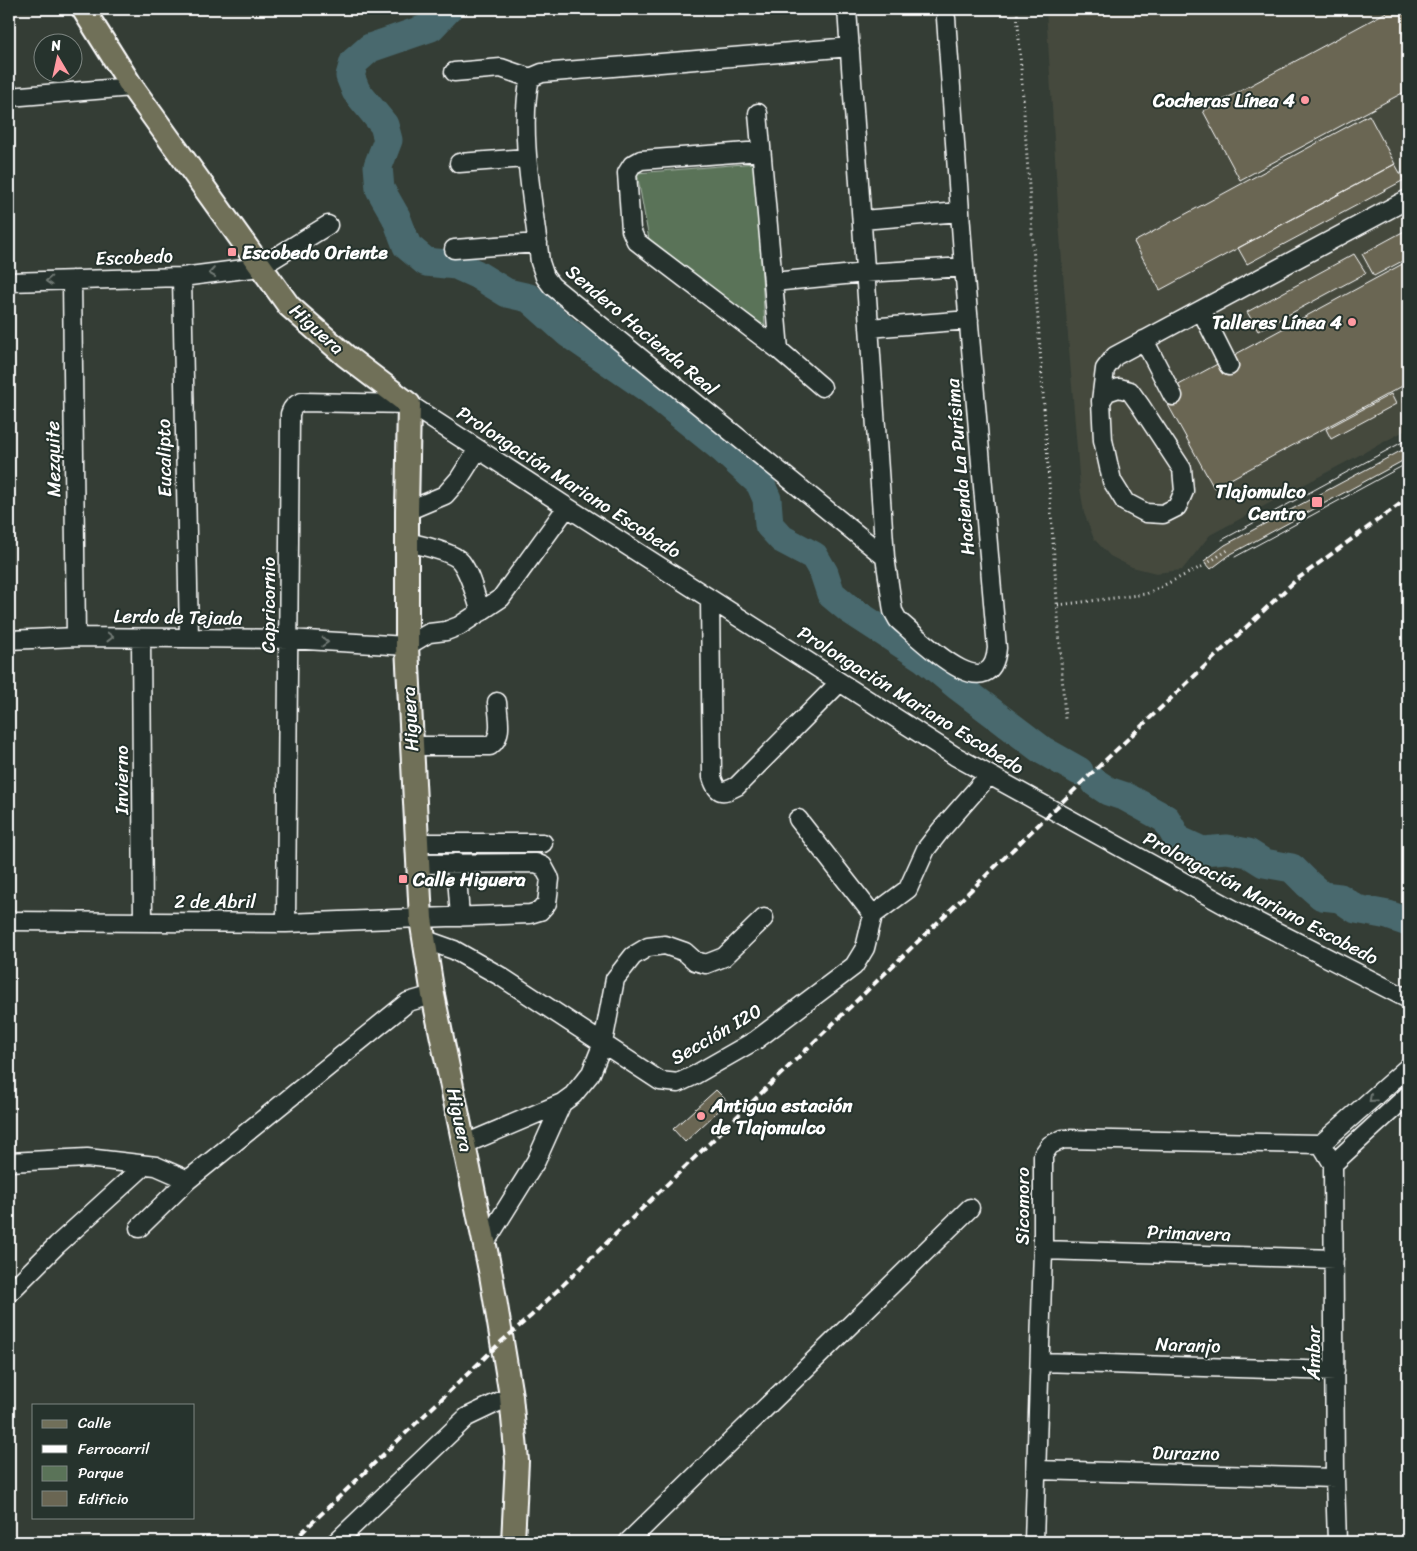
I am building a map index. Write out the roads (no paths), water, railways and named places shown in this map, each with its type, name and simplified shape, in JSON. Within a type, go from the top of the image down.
[{"type":"main road","name":"Higuera","points":[[83,9],[132,87],[289,306],[346,356],[410,404],[407,511],[407,646],[422,929],[485,1242],[511,1396],[517,1461],[513,1542]]},
{"type":"street","points":[[847,9],[885,557]]},
{"type":"street","name":"Hacienda La Purísima","points":[[885,557],[893,611],[898,620],[949,664],[969,673],[980,674],[989,671],[996,662],[997,648],[964,267],[946,18]]},
{"type":"street","points":[[454,72],[501,68],[530,78],[542,73],[850,47]]},
{"type":"street","name":"Sendero Hacienda Real","points":[[530,78],[526,107],[527,158],[540,262],[545,277],[552,286],[885,557]]},
{"type":"street","points":[[9,97],[132,87]]},
{"type":"street","points":[[758,113],[779,350]]},
{"type":"street","points":[[761,151],[641,160],[632,165],[627,172],[631,230],[636,241],[779,350],[822,387]]},
{"type":"street","points":[[459,163],[527,158]]},
{"type":"street","points":[[1101,401],[1107,392],[1119,388],[1130,391],[1182,469],[1184,491],[1177,507],[1164,514],[1146,513],[1126,502],[1112,481],[1103,440],[1101,401],[1105,369],[1115,356],[1408,199]]},
{"type":"street","points":[[862,220],[960,212]]},
{"type":"street","points":[[260,267],[328,225]]},
{"type":"street","points":[[454,249],[538,243]]},
{"type":"street","name":"Escobedo","points":[[9,282],[182,277],[260,267]]},
{"type":"street","points":[[773,282],[865,273],[964,267]]},
{"type":"street","name":"Eucalipto","points":[[182,277],[189,638]]},
{"type":"street","name":"Mezquite","points":[[72,280],[76,637]]},
{"type":"street","points":[[1201,310],[1229,366]]},
{"type":"street","points":[[869,328],[969,320]]},
{"type":"street","points":[[1144,340],[1173,396]]},
{"type":"street","name":"Capricornio","points":[[286,923],[290,414],[296,404],[302,402],[410,404]]},
{"type":"street","name":"Prolongación Mariano Escobedo","points":[[410,404],[955,756],[1236,911],[1408,999]]},
{"type":"street","points":[[407,511],[445,494],[459,480],[478,448]]},
{"type":"street","points":[[407,646],[429,633],[446,631],[459,626],[501,598],[567,507]]},
{"type":"street","points":[[407,542],[434,548],[460,560],[466,570],[481,612]]},
{"type":"street","points":[[710,599],[712,777],[715,787],[720,791],[726,792],[737,786],[840,682]]},
{"type":"street","name":"Lerdo de Tejada","points":[[9,640],[76,637],[289,639],[407,646]]},
{"type":"street","name":"Invierno","points":[[141,638],[143,922]]},
{"type":"street","points":[[412,746],[490,746],[496,742],[499,736],[497,702]]},
{"type":"street","points":[[798,819],[872,916],[908,888],[926,849],[989,775]]},
{"type":"street","points":[[417,853],[543,843]]},
{"type":"street","name":"2 de Abril","points":[[9,921],[286,923],[422,929],[460,917],[530,914],[540,911],[547,903],[550,878],[543,866],[536,863],[456,863],[417,853]]},
{"type":"street","points":[[456,863],[460,917]]},
{"type":"street","name":"Sección I20","points":[[422,929],[500,976],[660,1080],[678,1083],[756,1040],[854,966],[865,948],[872,916]]},
{"type":"street","points":[[465,1144],[562,1103],[573,1095],[592,1073],[603,1043],[615,978],[633,956],[648,947],[665,945],[685,952],[695,961],[706,964],[724,957],[764,918]]},
{"type":"street","points":[[139,1228],[188,1180],[408,1002],[434,995]]},
{"type":"street","points":[[1408,1067],[1321,1144],[1333,1164],[1408,1096]]},
{"type":"street","points":[[485,1242],[536,1160],[562,1103]]},
{"type":"street","name":"Sicomoro","points":[[1034,1542],[1044,1155],[1050,1145],[1063,1139],[1321,1144]]},
{"type":"street","points":[[9,1162],[87,1158],[156,1166],[188,1180]]},
{"type":"street","name":"Ámbar","points":[[1333,1164],[1337,1542]]},
{"type":"street","points":[[9,1293],[57,1245],[145,1165]]},
{"type":"street","points":[[628,1542],[970,1208]]},
{"type":"street","name":"Primavera","points":[[1043,1250],[1334,1259]]},
{"type":"street","name":"Naranjo","points":[[1040,1362],[1335,1371]]},
{"type":"street","points":[[336,1542],[467,1417],[511,1396]]},
{"type":"street","name":"Durazno","points":[[1036,1470],[1335,1478]]},
{"type":"waterway","points":[[448,9],[431,27],[370,48],[354,62],[350,76],[356,91],[384,125],[388,140],[378,166],[380,189],[396,217],[407,246],[426,262],[456,265],[476,274],[507,293],[529,298],[568,333],[649,389],[724,450],[760,483],[767,499],[769,525],[782,539],[814,556],[824,573],[831,594],[849,609],[924,658],[1042,750],[1079,771]]},
{"type":"waterway","points":[[1096,783],[1108,791],[1126,797],[1166,819],[1178,840],[1202,851],[1227,849],[1248,853],[1264,863],[1292,868],[1322,896],[1340,898],[1356,909],[1388,915],[1408,922]]},
{"type":"tram line","points":[[1222,540],[1408,439]]},
{"type":"tram line","points":[[1235,557],[1408,463]]},
{"type":"railway","points":[[292,1542],[502,1341],[531,1316],[1094,771],[1296,580],[1408,498]]},
{"type":"place","name":"Cocheras Línea 4","points":[[1305,100]]},
{"type":"place","name":"Escobedo Oriente","points":[[232,252]]},
{"type":"place","name":"Talleres Línea 4","points":[[1352,322]]},
{"type":"place","name":"Tlajomulco Centro","points":[[1317,502]]},
{"type":"place","name":"Calle Higuera","points":[[403,879]]},
{"type":"place","name":"Antigua estación de Tlajomulco","points":[[701,1116]]}]
